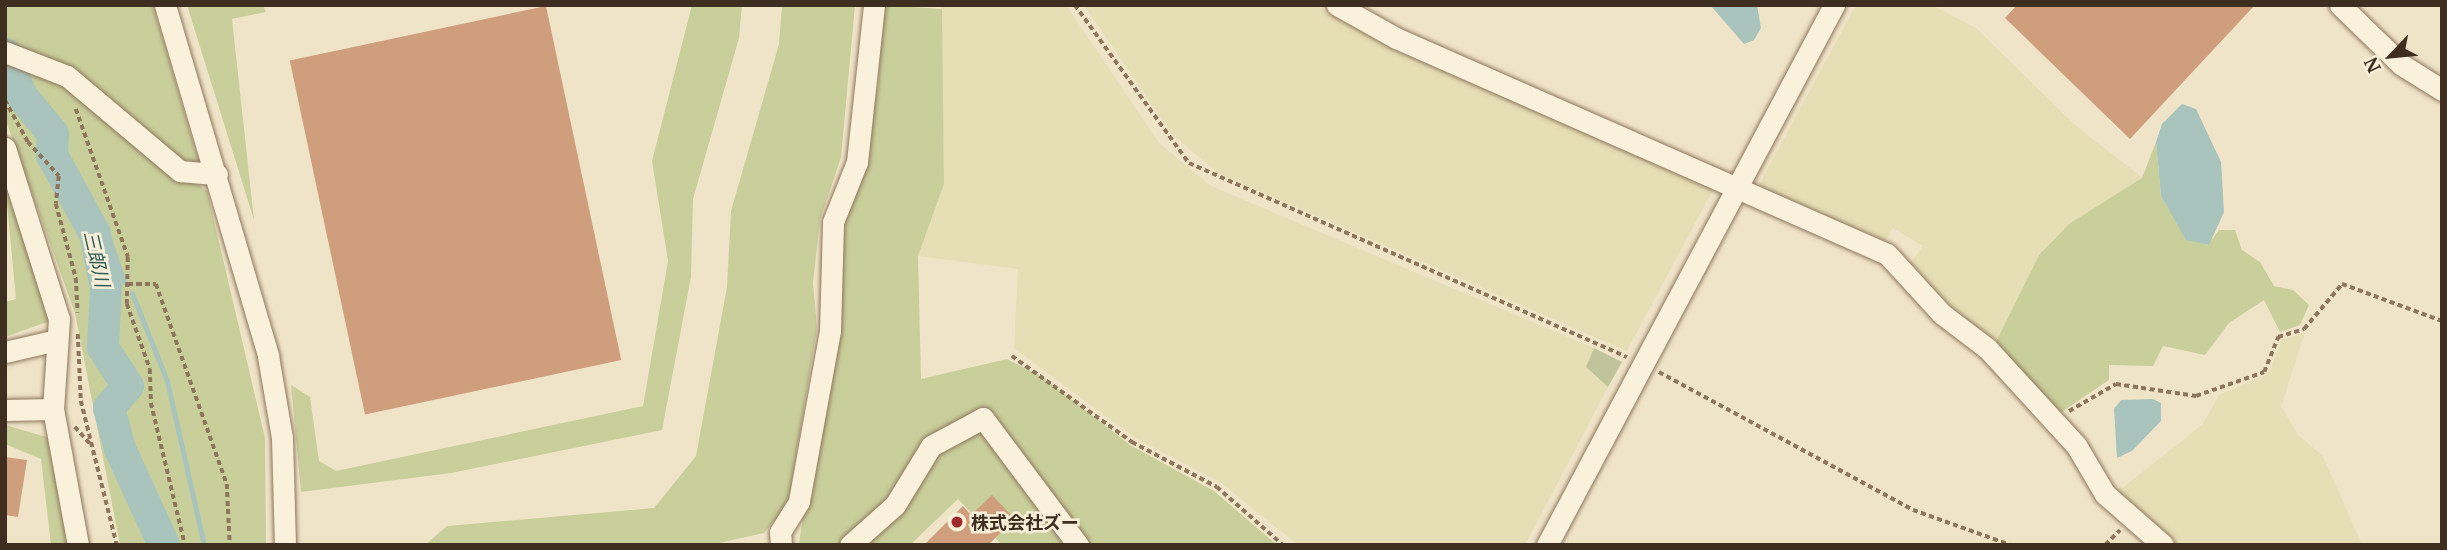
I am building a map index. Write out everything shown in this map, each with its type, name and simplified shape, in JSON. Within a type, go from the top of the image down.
[{"type":"street","points":[[165,5],[217,174],[268,356],[282,438],[285,545]]},
{"type":"street","points":[[781,545],[780,532],[799,501],[830,331],[833,222],[857,162],[874,5]]},
{"type":"street","points":[[1337,5],[1396,38],[1887,254],[2056,424],[2105,494],[2164,545]]},
{"type":"street","points":[[1547,545],[1834,5]]},
{"type":"street","points":[[2340,5],[2402,65],[2442,90]]},
{"type":"street","points":[[12,54],[67,76],[180,171],[217,174]]},
{"type":"street","points":[[5,148],[58,329],[53,409],[78,545]]},
{"type":"street","points":[[5,352],[58,329]]},
{"type":"street","points":[[5,411],[53,409]]},
{"type":"street","points":[[850,545],[895,505],[931,446],[982,418],[1078,545]]},
{"type":"path","points":[[1075,5],[1189,163],[1644,364],[1913,510],[2011,545]]},
{"type":"path","points":[[69,97],[128,257],[127,304],[150,369],[151,403],[185,545]]},
{"type":"path","points":[[128,284],[156,284],[227,484],[230,545]]},
{"type":"path","points":[[2056,424],[2116,384],[2196,396],[2264,372],[2278,337],[2304,329],[2342,284],[2442,321]]},
{"type":"path","points":[[1012,356],[1132,442],[1217,487],[1283,545]]},
{"type":"shaded area","points":[[941,5],[1066,5],[1159,143],[1211,186],[1594,348],[1586,367],[1608,387],[1525,545],[1298,545],[1220,482],[1135,438],[1014,348],[1018,269],[918,256],[944,184]]},
{"type":"shaded area","points":[[1084,5],[1317,5],[1360,30],[1715,186],[1627,351],[1218,173],[1171,133]]},
{"type":"shaded area","points":[[1856,5],[1932,5],[1976,28],[2076,126],[2143,178],[2069,224],[2039,255],[1994,346],[1947,309],[1908,266],[1923,246],[1893,228],[1883,246],[1757,189]]},
{"type":"shaded area","points":[[2305,333],[2281,406],[2298,435],[2323,456],[2362,545],[2176,545],[2116,493],[2203,424],[2219,395],[2268,374],[2282,340]]},
{"type":"green space","points":[[5,5],[153,5],[200,166],[192,170],[104,103],[5,47]]},
{"type":"green space","points":[[187,5],[263,5],[266,12],[232,19],[254,220]]},
{"type":"green space","points":[[692,5],[742,5],[739,38],[693,199],[691,277],[662,430],[451,473],[301,492],[291,385],[310,397],[319,461],[336,471],[643,406],[668,261],[652,161]]},
{"type":"green space","points":[[782,5],[855,5],[841,157],[820,220],[813,283],[817,328],[788,504],[764,533],[710,545],[425,545],[447,526],[654,508],[696,456],[727,287],[731,211],[779,44]]},
{"type":"green space","points":[[883,5],[942,9],[944,184],[918,256],[921,379],[1007,359],[1044,378],[1130,445],[1214,491],[1277,545],[1002,545],[958,499],[910,545],[799,545],[842,226],[864,165],[878,86]]},
{"type":"green space","points":[[5,58],[40,69],[207,191],[265,438],[266,545],[120,545],[75,313],[5,118]]},
{"type":"green space","points":[[2156,142],[2161,196],[2186,239],[2208,245],[2219,230],[2235,230],[2242,250],[2260,262],[2274,286],[2293,290],[2309,305],[2300,325],[2280,332],[2264,300],[2229,323],[2205,355],[2163,346],[2153,366],[2109,365],[2109,380],[2057,415],[1994,346],[2039,255],[2069,224],[2142,178]]},
{"type":"green space","points":[[5,183],[50,321],[5,337],[5,302],[16,299]]},
{"type":"green space","points":[[1594,348],[1622,362],[1608,387],[1586,367]]},
{"type":"green space","points":[[5,425],[50,438],[71,545],[51,545],[41,459],[5,444]]},
{"type":"water","points":[[1710,5],[1757,5],[1761,28],[1754,40],[1744,44]]},
{"type":"water","points":[[2182,104],[2196,109],[2221,162],[2224,212],[2209,245],[2186,240],[2161,196],[2156,142],[2162,124]]},
{"type":"water","points":[[2153,399],[2161,403],[2161,421],[2132,451],[2117,458],[2114,409],[2121,400]]},
{"type":"building","points":[[2017,5],[2255,5],[2130,139],[2005,18]]},
{"type":"building","points":[[546,6],[621,360],[365,415],[290,60]]},
{"type":"building","points":[[5,457],[27,460],[18,517],[5,515]]},
{"type":"building","name":"株式会社ズー","points":[[992,495],[1015,519],[988,545],[924,545],[963,506],[971,515]]},
{"type":"waterway","name":"三郎川","points":[[5,54],[21,95],[53,134],[52,155],[95,234],[106,288],[103,348],[128,386],[109,408],[120,449],[164,545]]},
{"type":"waterway","points":[[73,189],[106,230],[124,282]]},
{"type":"waterway","points":[[132,293],[167,381],[204,545]]},
{"type":"place","name":"株式会社ズー","points":[[957,522]]}]
